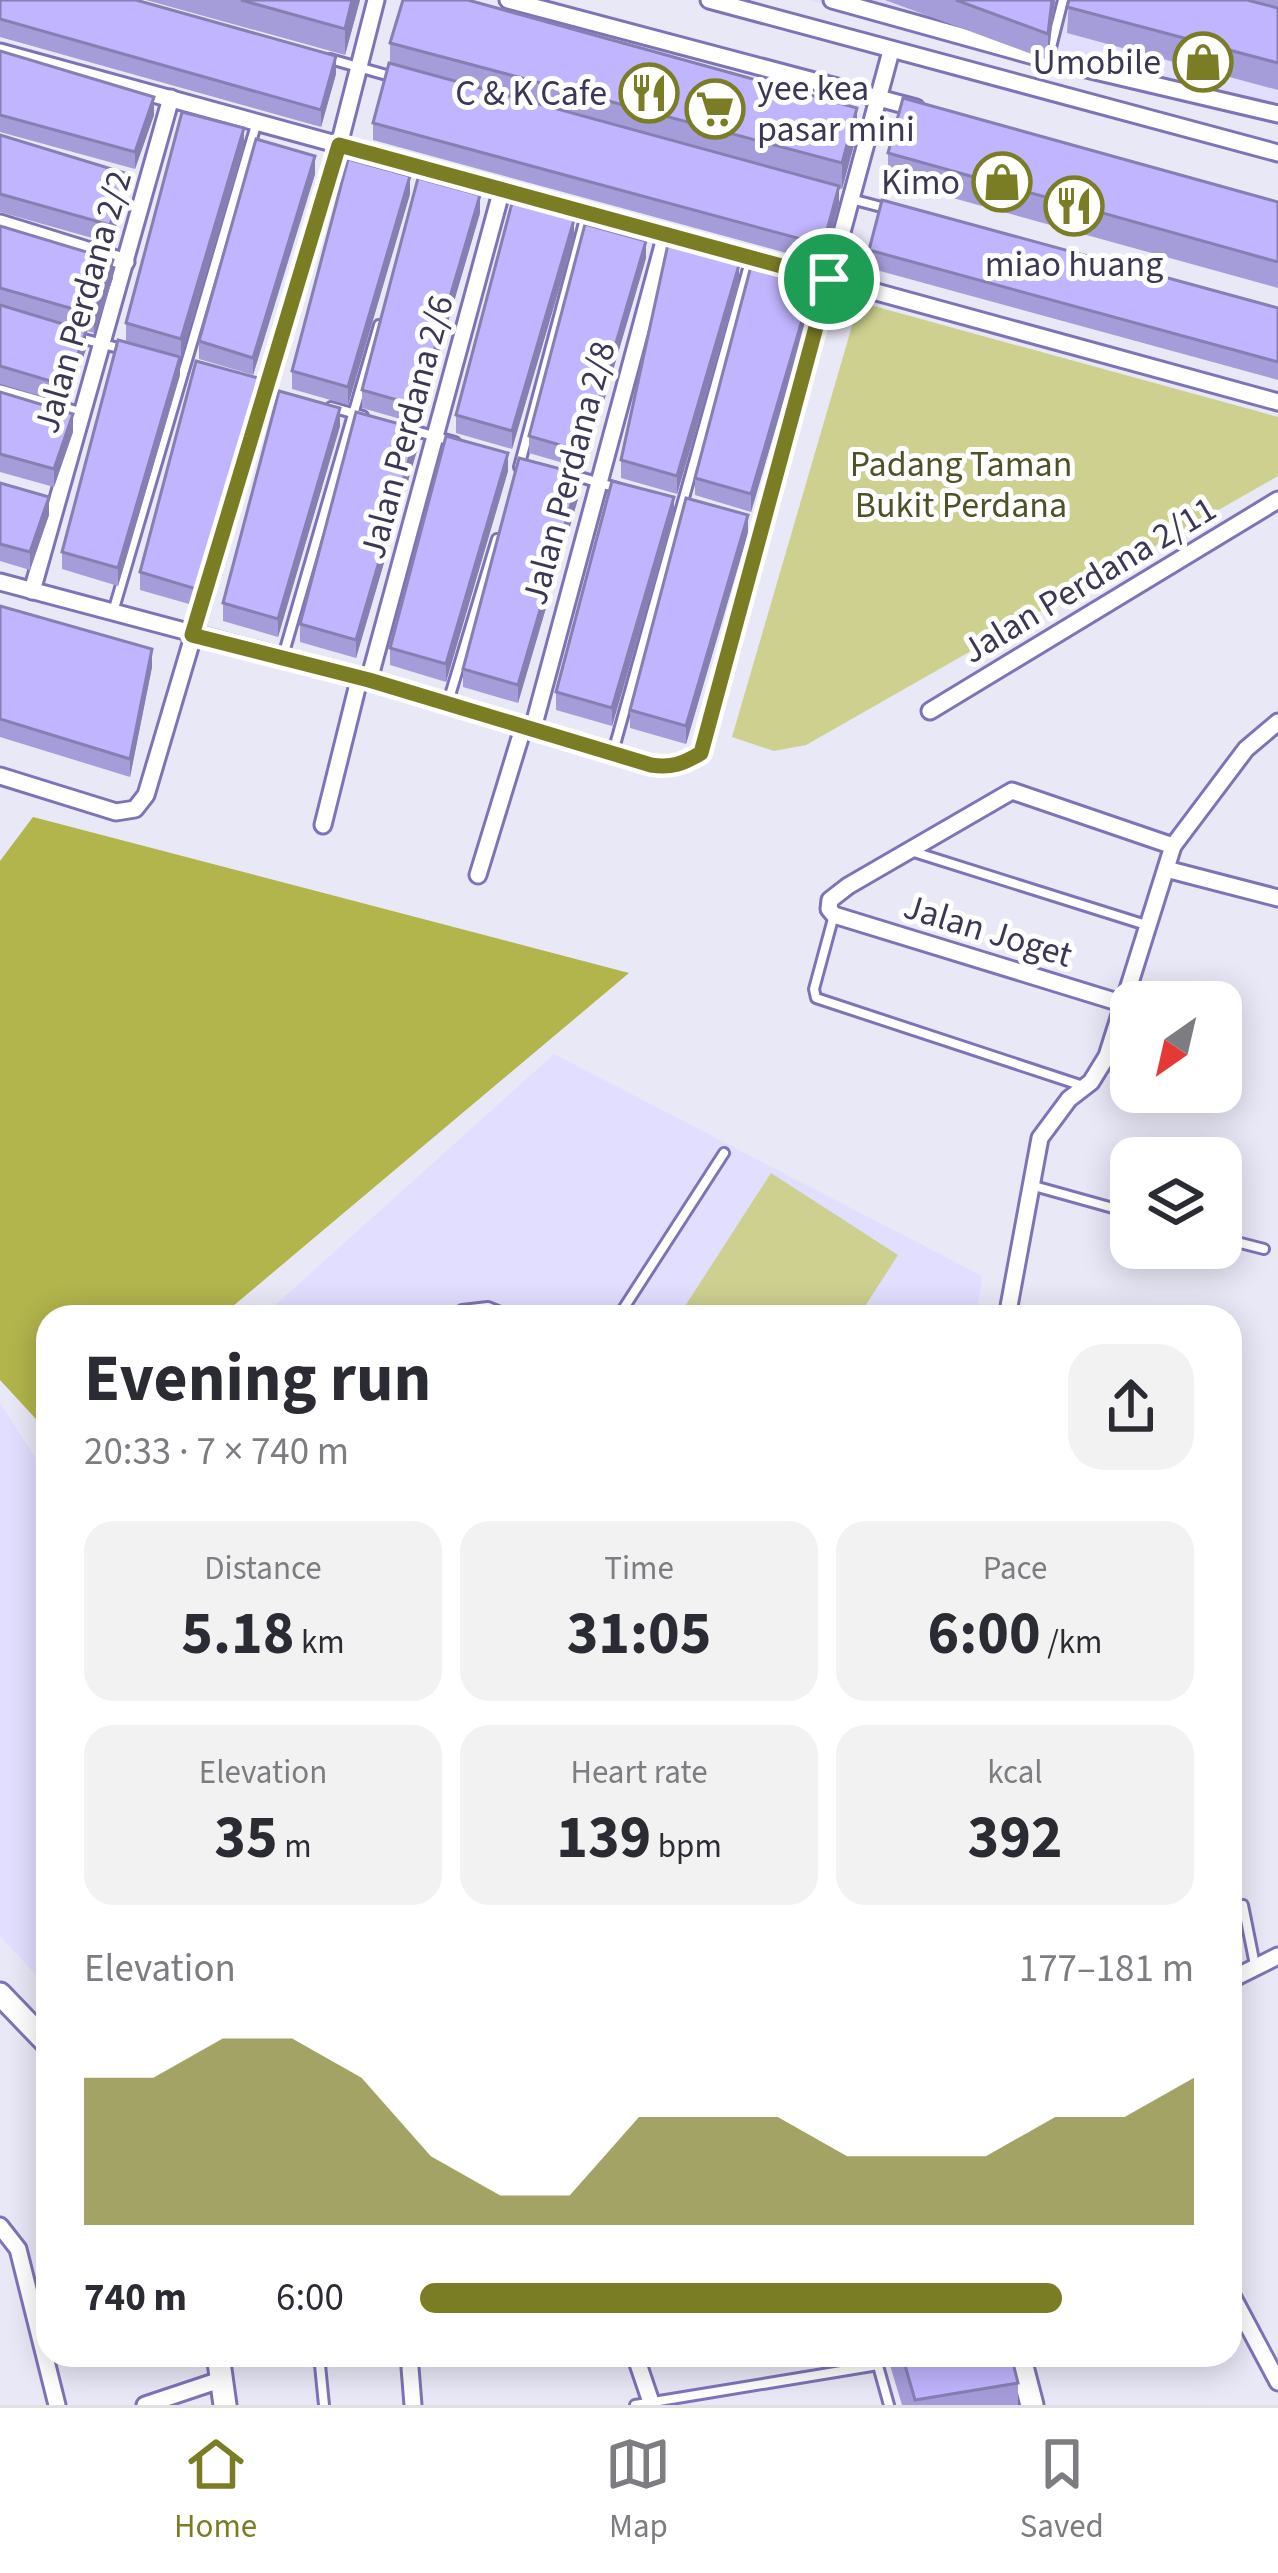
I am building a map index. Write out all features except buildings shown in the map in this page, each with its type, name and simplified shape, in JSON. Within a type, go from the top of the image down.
[{"type":"street","points":[[0,776],[116,812],[135,809],[146,795],[339,145],[376,0]]},
{"type":"street","points":[[508,0],[924,110]]},
{"type":"street","points":[[709,0],[1278,153]]},
{"type":"street","points":[[832,0],[1048,60],[1278,115]]},
{"type":"street","points":[[0,582],[669,768],[701,753],[891,51]]},
{"type":"street","points":[[0,52],[1278,402]]},
{"type":"street","name":"Jalan Perdana 2/2","points":[[32,591],[171,98]]},
{"type":"street","name":"Jalan Perdana 2/6","points":[[323,825],[436,437],[502,189]]},
{"type":"street","points":[[0,223],[125,262]]},
{"type":"street","name":"Jalan Perdana 2/8","points":[[478,875],[528,727],[665,234]]},
{"type":"street","points":[[0,393],[81,416]]},
{"type":"street","name":"Jalan Perdana 2/11","points":[[930,711],[1278,500]]},
{"type":"street","points":[[1131,981],[1173,846],[1246,749],[1278,722]]},
{"type":"street","points":[[834,915],[830,900],[848,886],[1012,791],[1173,846]]},
{"type":"street","points":[[1166,869],[1278,898]]},
{"type":"street","name":"Jalan Joget","points":[[834,915],[1110,1000]]},
{"type":"street","points":[[1009,1305],[1040,1138],[1088,1084],[1110,1047]]},
{"type":"street","points":[[1242,1974],[1278,1956]]},
{"type":"street","points":[[0,1994],[36,2032]]},
{"type":"street","points":[[0,2226],[18,2249],[36,2321]]},
{"type":"street","points":[[1242,2314],[1278,2382]]},
{"type":"street","points":[[48,2367],[57,2405]]},
{"type":"street","points":[[220,2367],[225,2405]]},
{"type":"street","points":[[410,2367],[413,2405]]},
{"type":"street","points":[[638,2367],[646,2404]]},
{"type":"street","points":[[1022,2367],[1032,2405]]},
{"type":"street","points":[[145,2405],[223,2379]]},
{"type":"lane","points":[[1048,60],[1063,0]]},
{"type":"lane","points":[[314,55],[404,80]]},
{"type":"lane","points":[[113,613],[257,122]]},
{"type":"lane","points":[[416,190],[423,167]]},
{"type":"lane","points":[[128,176],[150,182]]},
{"type":"lane","points":[[828,193],[897,212]]},
{"type":"lane","points":[[514,483],[586,212]]},
{"type":"lane","points":[[613,754],[752,258]]},
{"type":"lane","points":[[282,660],[380,325]]},
{"type":"lane","points":[[60,332],[142,355]]},
{"type":"lane","points":[[164,361],[206,373]]},
{"type":"lane","points":[[246,384],[289,396]]},
{"type":"lane","points":[[310,402],[375,420]]},
{"type":"lane","points":[[395,426],[458,443]]},
{"type":"lane","points":[[500,455],[540,466]]},
{"type":"lane","points":[[559,471],[639,494]]},
{"type":"lane","points":[[37,499],[56,504]]},
{"type":"lane","points":[[660,500],[702,512]]},
{"type":"lane","points":[[742,523],[762,528]]},
{"type":"lane","points":[[447,704],[501,527]]},
{"type":"lane","points":[[913,852],[1148,926]]},
{"type":"lane","points":[[834,915],[814,989],[816,998],[1088,1084]]},
{"type":"lane","points":[[625,1305],[724,1153]]},
{"type":"lane","points":[[1030,1185],[1110,1207]]},
{"type":"lane","points":[[1242,1244],[1264,1250]]},
{"type":"lane","points":[[1243,1905],[1256,1967]]},
{"type":"lane","points":[[320,2367],[324,2405]]},
{"type":"lane","points":[[646,2404],[839,2367]]},
{"type":"lane","points":[[878,2367],[889,2405]]},
{"type":"shaded area","points":[[808,0],[1204,0],[1278,20],[1278,120],[1047,66]]},
{"type":"shaded area","points":[[33,817],[629,973],[234,1305],[36,1305],[36,1419],[0,1380],[0,861]]},
{"type":"shaded area","points":[[554,1054],[982,1276],[978,1305],[275,1305]]},
{"type":"shaded area","points":[[0,1403],[36,1458],[36,1975],[0,1936]]},
{"type":"green space","name":"Padang Taman Bukit Perdana","points":[[859,302],[1278,417],[1278,476],[806,745],[774,751],[732,737]]},
{"type":"green space","points":[[771,1173],[898,1255],[866,1305],[686,1305]]},
{"type":"place","name":"Umobile","points":[[1203,62]]},
{"type":"place","name":"C & K Cafe","points":[[649,93]]},
{"type":"place","name":"yee kea pasar mini","points":[[715,109]]},
{"type":"place","name":"Kimo","points":[[1002,182]]},
{"type":"place","name":"miao huang","points":[[1074,206]]},
{"type":"route","points":[[339,145],[829,279],[701,753],[684,764],[651,765],[369,680],[192,635],[339,145]]}]
